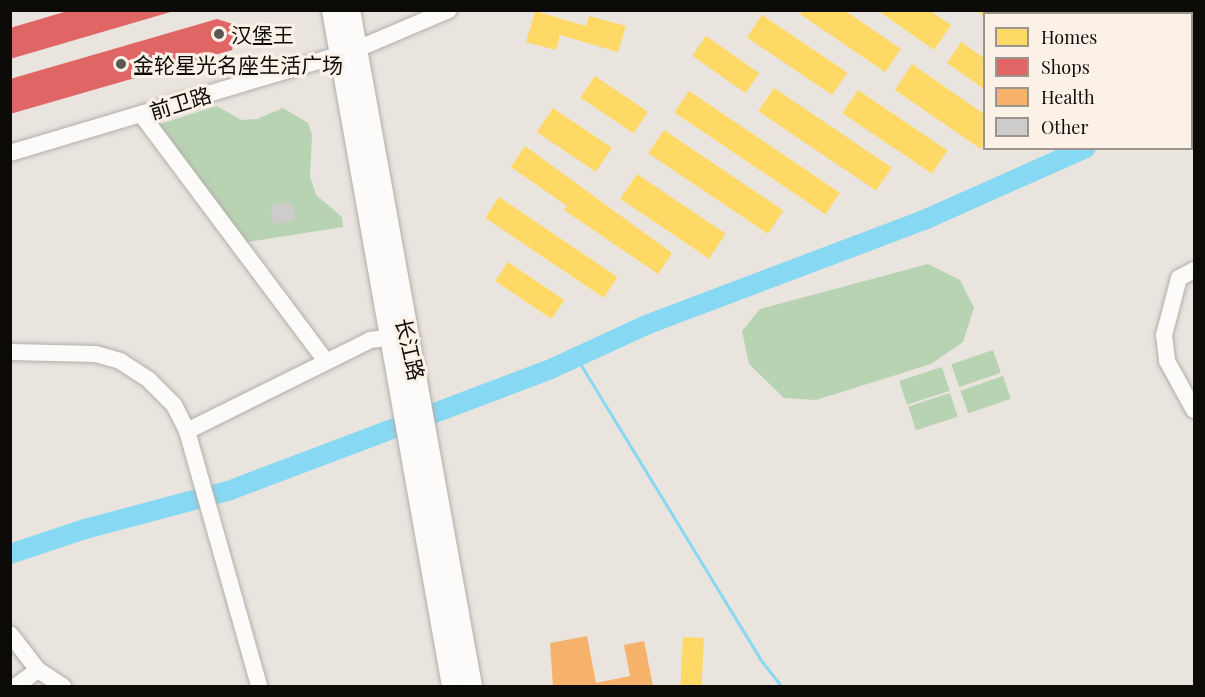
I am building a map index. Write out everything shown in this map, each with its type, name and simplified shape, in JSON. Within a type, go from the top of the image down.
[{"type":"main road","name":"长江路","points":[[332,10],[347,52],[398,336],[399,393],[451,683]]},
{"type":"main road","name":"长江路","points":[[347,52],[350,10]]},
{"type":"main road","name":"长江路","points":[[398,336],[419,386],[473,682]]},
{"type":"street","name":"前卫路","points":[[10,153],[347,52],[449,10]]},
{"type":"street","points":[[141,114],[326,362]]},
{"type":"street","points":[[1194,270],[1179,278],[1164,335],[1167,361],[1194,410]]},
{"type":"street","points":[[187,431],[369,340],[398,336]]},
{"type":"street","points":[[10,352],[96,354],[120,362],[149,380],[174,405],[187,431],[259,687]]},
{"type":"street","points":[[10,634],[38,670],[63,687]]},
{"type":"street","points":[[16,687],[38,670]]},
{"type":"green space","points":[[217,106],[241,120],[257,119],[283,108],[308,123],[312,135],[310,176],[316,195],[342,217],[343,227],[241,243],[157,125]]},
{"type":"green space","points":[[928,264],[960,280],[974,308],[963,342],[931,364],[816,400],[784,398],[749,364],[742,331],[760,309]]},
{"type":"green space","points":[[993,350],[1001,373],[959,387],[951,364]]},
{"type":"green space","points":[[942,367],[950,391],[907,405],[899,381]]},
{"type":"green space","points":[[1003,376],[1011,399],[968,413],[960,391]]},
{"type":"green space","points":[[950,393],[958,417],[916,430],[908,407]]},
{"type":"water","points":[[1137,11],[1194,11],[1194,56],[1193,12]]},
{"type":"building: Homes","points":[[803,10],[844,10],[901,49],[885,72],[800,14]]},
{"type":"building: Homes","points":[[877,10],[929,10],[951,25],[934,50]]},
{"type":"building: Homes","points":[[976,10],[1019,10],[1021,12],[983,12],[983,16]]},
{"type":"building: Homes","points":[[535,11],[586,26],[589,16],[626,26],[618,52],[560,35],[556,50],[526,42]]},
{"type":"building: Homes","points":[[762,15],[847,73],[832,95],[747,37]]},
{"type":"building: Homes","points":[[706,36],[759,73],[745,93],[692,56]]},
{"type":"building: Homes","points":[[961,42],[983,57],[983,88],[947,63]]},
{"type":"building: Homes","points":[[912,64],[983,113],[983,146],[981,149],[895,90]]},
{"type":"building: Homes","points":[[595,76],[648,112],[634,133],[580,98]]},
{"type":"building: Homes","points":[[774,88],[892,167],[876,191],[758,111]]},
{"type":"building: Homes","points":[[858,90],[948,150],[932,174],[842,113]]},
{"type":"building: Homes","points":[[689,91],[840,193],[825,214],[674,113]]},
{"type":"building: Homes","points":[[553,108],[612,148],[596,172],[537,132]]},
{"type":"building: Homes","points":[[664,130],[783,211],[768,234],[648,153]]},
{"type":"building: Homes","points":[[525,146],[672,253],[658,274],[564,210],[567,206],[511,167]]},
{"type":"building: Homes","points":[[637,174],[726,234],[709,259],[620,199]]},
{"type":"building: Homes","points":[[499,197],[618,277],[604,298],[485,218]]},
{"type":"building: Homes","points":[[508,262],[564,300],[552,319],[495,281]]},
{"type":"building: Homes","points":[[683,637],[704,638],[701,686],[680,686]]},
{"type":"building: Shops","name":"金轮星光名座生活广场","points":[[71,10],[174,11],[10,59],[10,28]]},
{"type":"building: Shops","name":"金轮星光名座生活广场","points":[[217,19],[236,25],[238,32],[232,50],[10,114],[10,79]]},
{"type":"building: Health","points":[[587,636],[596,683],[630,676],[624,645],[644,641],[653,686],[553,686],[550,643]]},
{"type":"building: Other","points":[[292,202],[295,221],[273,224],[270,205]]},
{"type":"waterway","points":[[10,554],[85,529],[228,491],[553,368],[646,325],[924,220],[1082,150]]},
{"type":"waterway","points":[[576,357],[760,659],[781,686]]},
{"type":"place","name":"汉堡王","points":[[219,34]]},
{"type":"place","name":"金轮星光名座生活广场","points":[[121,64]]}]
